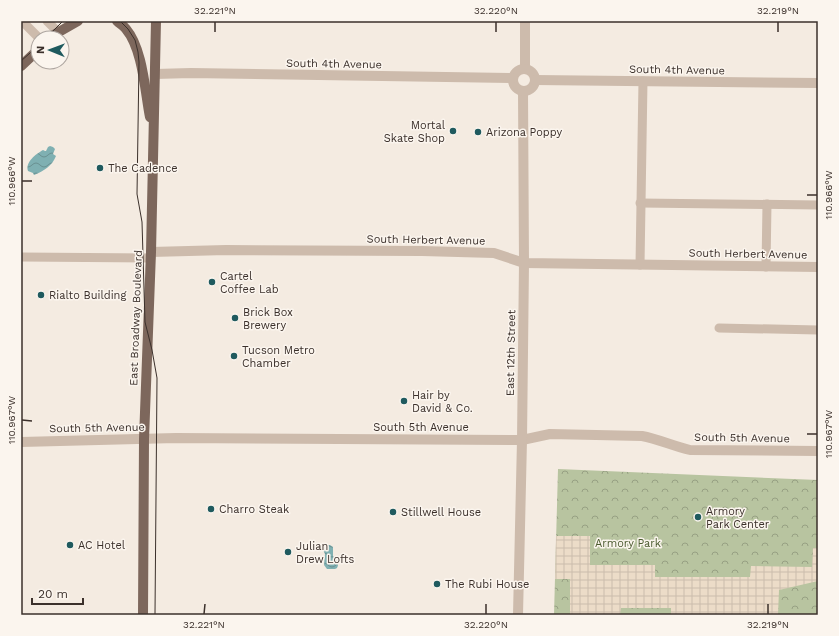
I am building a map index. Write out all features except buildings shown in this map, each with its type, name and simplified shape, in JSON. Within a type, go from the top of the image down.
[{"type":"main road","points":[[57,30],[67,21]]},
{"type":"main road","points":[[61,30],[78,21]]},
{"type":"main road","points":[[117,21],[126,28],[138,52],[154,135]]},
{"type":"main road","name":"East Broadway Boulevard","points":[[142,615],[144,438],[151,255],[156,21]]},
{"type":"main road","points":[[21,66],[30,58]]},
{"type":"street","points":[[525,21],[525,69]]},
{"type":"street","points":[[525,69],[533,73],[535,80],[530,89],[523,91],[517,88],[513,82],[513,78],[517,72],[525,69]]},
{"type":"street","name":"South 4th Avenue","points":[[155,74],[191,73],[513,78]]},
{"type":"street","name":"South 4th Avenue","points":[[535,80],[818,83]]},
{"type":"street","name":"East 12th Street","points":[[518,615],[524,264],[523,91]]},
{"type":"street","name":"South Herbert Avenue","points":[[151,255],[242,250],[414,251],[494,253],[524,264],[818,267]]},
{"type":"street","name":"South 5th Avenue","points":[[21,442],[144,438],[522,440],[550,434],[642,436],[690,450],[818,451]]},
{"type":"lane","points":[[22,21],[31,30]]},
{"type":"lane","points":[[640,265],[643,82]]},
{"type":"lane","points":[[640,203],[818,205]]},
{"type":"lane","points":[[766,266],[767,204]]},
{"type":"lane","name":"South Herbert Avenue","points":[[21,257],[151,255]]},
{"type":"lane","points":[[719,328],[818,330]]},
{"type":"green space","name":"Armory Park","points":[[558,469],[818,480],[818,615],[554,615]]},
{"type":"shaded area","points":[[556,536],[590,536],[590,565],[655,565],[655,577],[750,577],[751,566],[812,567],[813,548],[818,548],[818,581],[779,590],[778,615],[671,615],[671,608],[621,608],[620,615],[570,615],[570,579],[555,579]]},
{"type":"water","points":[[50,146],[55,149],[53,154],[56,156],[50,165],[34,175],[28,171],[27,168],[30,161],[43,150],[46,151]]},
{"type":"water","points":[[326,545],[333,547],[333,556],[338,564],[337,568],[335,569],[327,569],[324,565],[325,554],[323,550]]},
{"type":"tram line","points":[[54,30],[63,21]]},
{"type":"tram line","points":[[120,21],[128,29],[135,40],[139,62],[137,194],[142,222],[145,322],[157,378],[155,615]]},
{"type":"tram line","points":[[21,61],[30,53]]},
{"type":"place","name":"Mortal Skate Shop","points":[[453,131]]},
{"type":"place","name":"Arizona Poppy","points":[[478,132]]},
{"type":"place","name":"The Cadence","points":[[100,168]]},
{"type":"place","name":"Cartel Coffee Lab","points":[[212,282]]},
{"type":"place","name":"Rialto Building","points":[[41,295]]},
{"type":"place","name":"Brick Box Brewery","points":[[235,318]]},
{"type":"place","name":"Tucson Metro Chamber","points":[[234,356]]},
{"type":"place","name":"Hair by David & Co.","points":[[404,401]]},
{"type":"place","name":"Charro Steak","points":[[211,509]]},
{"type":"place","name":"Stillwell House","points":[[393,512]]},
{"type":"place","name":"Armory Park Center","points":[[698,517]]},
{"type":"place","name":"AC Hotel","points":[[70,545]]},
{"type":"place","name":"Julian Drew Lofts","points":[[288,552]]},
{"type":"place","name":"The Rubi House","points":[[437,584]]}]
